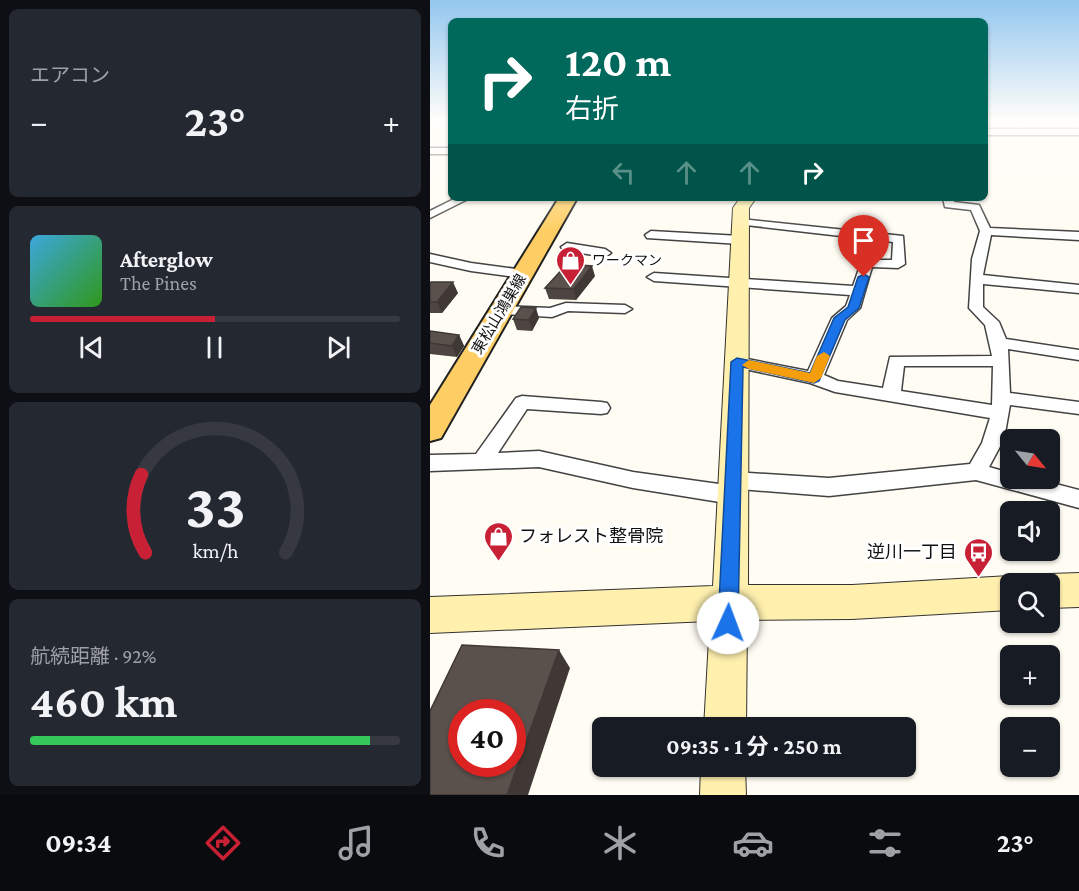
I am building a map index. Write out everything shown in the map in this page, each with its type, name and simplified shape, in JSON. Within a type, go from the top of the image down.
[{"type":"main road","name":"東松山鴻巣線","points":[[430,430],[566,201]]},
{"type":"street","points":[[430,215],[458,201]]},
{"type":"street","points":[[725,717],[740,231],[741,208],[746,201]]},
{"type":"street","points":[[948,201],[949,205],[975,207],[986,231],[980,245],[976,308],[992,324],[998,343],[1002,405],[995,438],[976,472]]},
{"type":"street","points":[[430,202],[449,205]]},
{"type":"street","points":[[686,237],[693,223]]},
{"type":"street","points":[[667,236],[672,224]]},
{"type":"street","points":[[651,236],[686,237],[740,231],[899,239],[898,264],[867,263],[853,308],[840,318],[814,378]]},
{"type":"street","points":[[986,231],[1078,236]]},
{"type":"street","points":[[567,247],[605,253]]},
{"type":"street","points":[[430,258],[471,267],[524,274]]},
{"type":"street","points":[[654,278],[860,291]]},
{"type":"street","points":[[977,279],[1078,289]]},
{"type":"street","points":[[502,310],[552,313],[566,307],[625,309]]},
{"type":"street","points":[[998,343],[1078,355]]},
{"type":"street","points":[[891,395],[896,361],[999,361]]},
{"type":"street","points":[[737,362],[814,378],[835,386],[891,395],[1002,405],[1078,408]]},
{"type":"street","points":[[482,460],[522,402],[601,408]]},
{"type":"street","points":[[430,463],[539,459],[633,480],[733,488],[829,487],[976,472],[1077,500]]},
{"type":"street","points":[[1060,591],[1078,590]]},
{"type":"street","points":[[430,615],[728,603],[852,602],[1000,594]]},
{"type":"street","points":[[722,795],[723,777]]},
{"type":"building","points":[[567,264],[592,266],[574,289],[545,288]]},
{"type":"building","points":[[431,282],[453,282],[437,302],[430,302]]},
{"type":"building","points":[[521,307],[536,308],[529,320],[513,319]]},
{"type":"building","points":[[430,331],[459,335],[452,346],[430,343]]},
{"type":"building","points":[[462,645],[559,650],[526,742],[526,699],[448,699],[448,777],[513,777],[507,795],[430,795],[430,711]]},
{"type":"slow traffic","points":[[749,365],[814,378],[824,356]]},
{"type":"place","name":"ワークマン","points":[[571,286]]},
{"type":"place","name":"フォレスト整骨院","points":[[498,562]]},
{"type":"place","name":"逆川一丁目","points":[[978,578]]},
{"type":"route","points":[[728,623],[737,362],[814,378],[840,318],[853,308],[864,277]]}]
